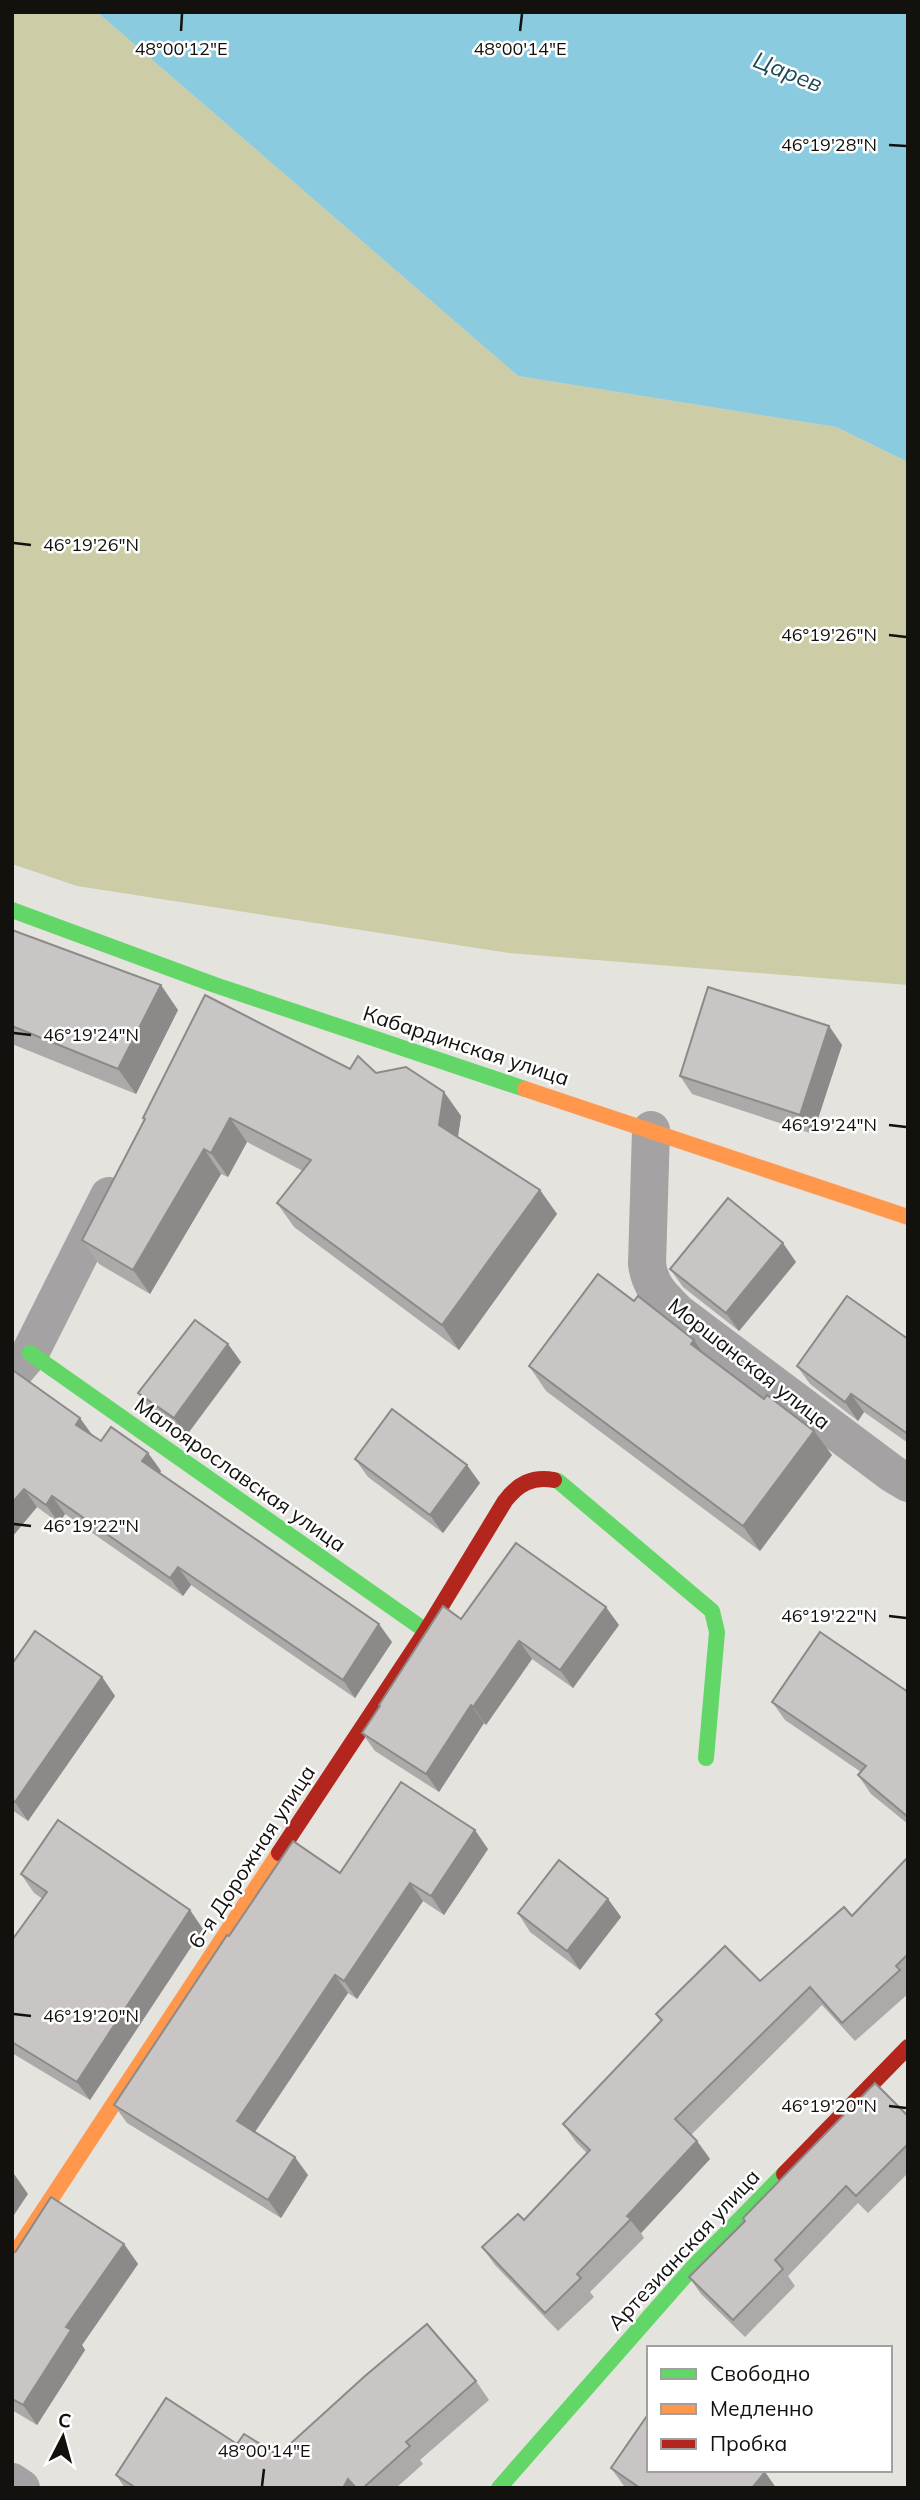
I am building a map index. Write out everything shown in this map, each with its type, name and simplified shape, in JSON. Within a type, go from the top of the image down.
[{"type":"street","name":"Кабардинская улица","points":[[12,910],[215,985],[908,1217]]},
{"type":"street","points":[[197,1022],[215,985]]},
{"type":"street","name":"Моршанская улица","points":[[651,1130],[647,1264],[655,1291],[678,1313],[893,1474],[908,1482]]},
{"type":"street","points":[[21,1364],[123,1169]]},
{"type":"street","name":"Малоярославская улица","points":[[21,1364],[426,1631]]},
{"type":"street","name":"6-я Дорожная улица","points":[[12,2258],[426,1631],[505,1501],[513,1490],[526,1480],[543,1477],[558,1481],[712,1611],[717,1632],[706,1758]]},
{"type":"street","name":"Артезианская улица","points":[[499,2488],[693,2267],[908,2047]]},
{"type":"street","points":[[12,2482],[21,2488]]},
{"type":"green space","points":[[12,12],[97,12],[518,376],[836,427],[908,462],[908,985],[509,953],[77,886],[12,864]]},
{"type":"water","name":"Царев","points":[[97,12],[908,12],[908,462],[836,427],[518,376]]},
{"type":"building","points":[[12,930],[161,985],[118,1069],[12,1026]]},
{"type":"building","points":[[708,987],[829,1026],[800,1115],[680,1076]]},
{"type":"building","points":[[205,995],[350,1069],[358,1056],[376,1073],[406,1067],[444,1092],[439,1125],[540,1190],[442,1325],[277,1203],[311,1160],[230,1118],[211,1153],[204,1149],[133,1270],[82,1240]]},
{"type":"building","points":[[728,1198],[783,1243],[726,1313],[670,1269]]},
{"type":"building","points":[[598,1274],[634,1301],[638,1296],[694,1340],[691,1344],[764,1399],[767,1395],[814,1431],[743,1526],[529,1366]]},
{"type":"building","points":[[847,1296],[908,1339],[908,1434],[851,1394],[845,1402],[797,1366]]},
{"type":"building","points":[[195,1320],[228,1344],[174,1418],[138,1393]]},
{"type":"building","points":[[14,1371],[80,1418],[76,1425],[101,1441],[111,1427],[148,1453],[142,1461],[379,1624],[343,1680],[178,1567],[170,1578],[52,1496],[46,1505],[24,1489],[12,1503]]},
{"type":"building","points":[[392,1409],[467,1465],[430,1515],[355,1459]]},
{"type":"building","points":[[516,1543],[606,1607],[560,1670],[519,1641],[473,1707],[471,1705],[426,1774],[362,1733],[443,1606],[461,1619]]},
{"type":"building","points":[[35,1631],[102,1677],[15,1802],[12,1800],[12,1664]]},
{"type":"building","points":[[820,1632],[908,1692],[908,1817],[858,1775],[866,1766],[772,1702]]},
{"type":"building","points":[[401,1782],[475,1830],[431,1896],[410,1883],[344,1981],[335,1975],[237,2121],[295,2157],[268,2200],[114,2105],[293,1841],[340,1873]]},
{"type":"building","points":[[58,1820],[190,1910],[77,2082],[12,2042],[12,1940],[47,1892],[21,1874]]},
{"type":"building","points":[[908,1857],[908,1954],[896,1966],[900,1970],[842,2023],[810,1987],[675,2119],[697,2141],[627,2216],[631,2219],[577,2274],[581,2278],[545,2313],[482,2247],[518,2214],[524,2220],[590,2150],[563,2124],[662,2020],[656,2014],[725,1946],[760,1981],[844,1907],[852,1916]]},
{"type":"building","points":[[559,1860],[608,1899],[567,1951],[518,1913]]},
{"type":"building","points":[[875,2083],[908,2116],[908,2144],[856,2196],[846,2186],[775,2260],[783,2269],[733,2320],[689,2277]]},
{"type":"building","points":[[51,2197],[124,2244],[66,2327],[71,2330],[23,2405],[12,2399],[12,2254]]},
{"type":"building","points":[[427,2324],[476,2381],[406,2442],[410,2446],[363,2488],[356,2488],[348,2479],[343,2488],[136,2488],[116,2475],[166,2398],[237,2444],[244,2434],[278,2455]]},
{"type":"building","points":[[647,2416],[647,2472],[765,2472],[752,2488],[640,2488],[611,2468]]},
{"type":"traffic: fast","points":[[12,910],[215,985],[525,1089]]},
{"type":"traffic: fast","points":[[30,1353],[426,1631]]},
{"type":"traffic: fast","points":[[554,1480],[712,1611],[717,1632],[706,1758]]},
{"type":"traffic: fast","points":[[499,2488],[693,2267],[784,2174]]},
{"type":"traffic: slow","points":[[525,1089],[908,1217]]},
{"type":"traffic: slow","points":[[12,2258],[279,1853]]},
{"type":"traffic: jam","points":[[279,1853],[426,1631],[505,1501],[515,1490],[532,1480],[554,1480]]},
{"type":"traffic: jam","points":[[784,2174],[908,2047]]}]
